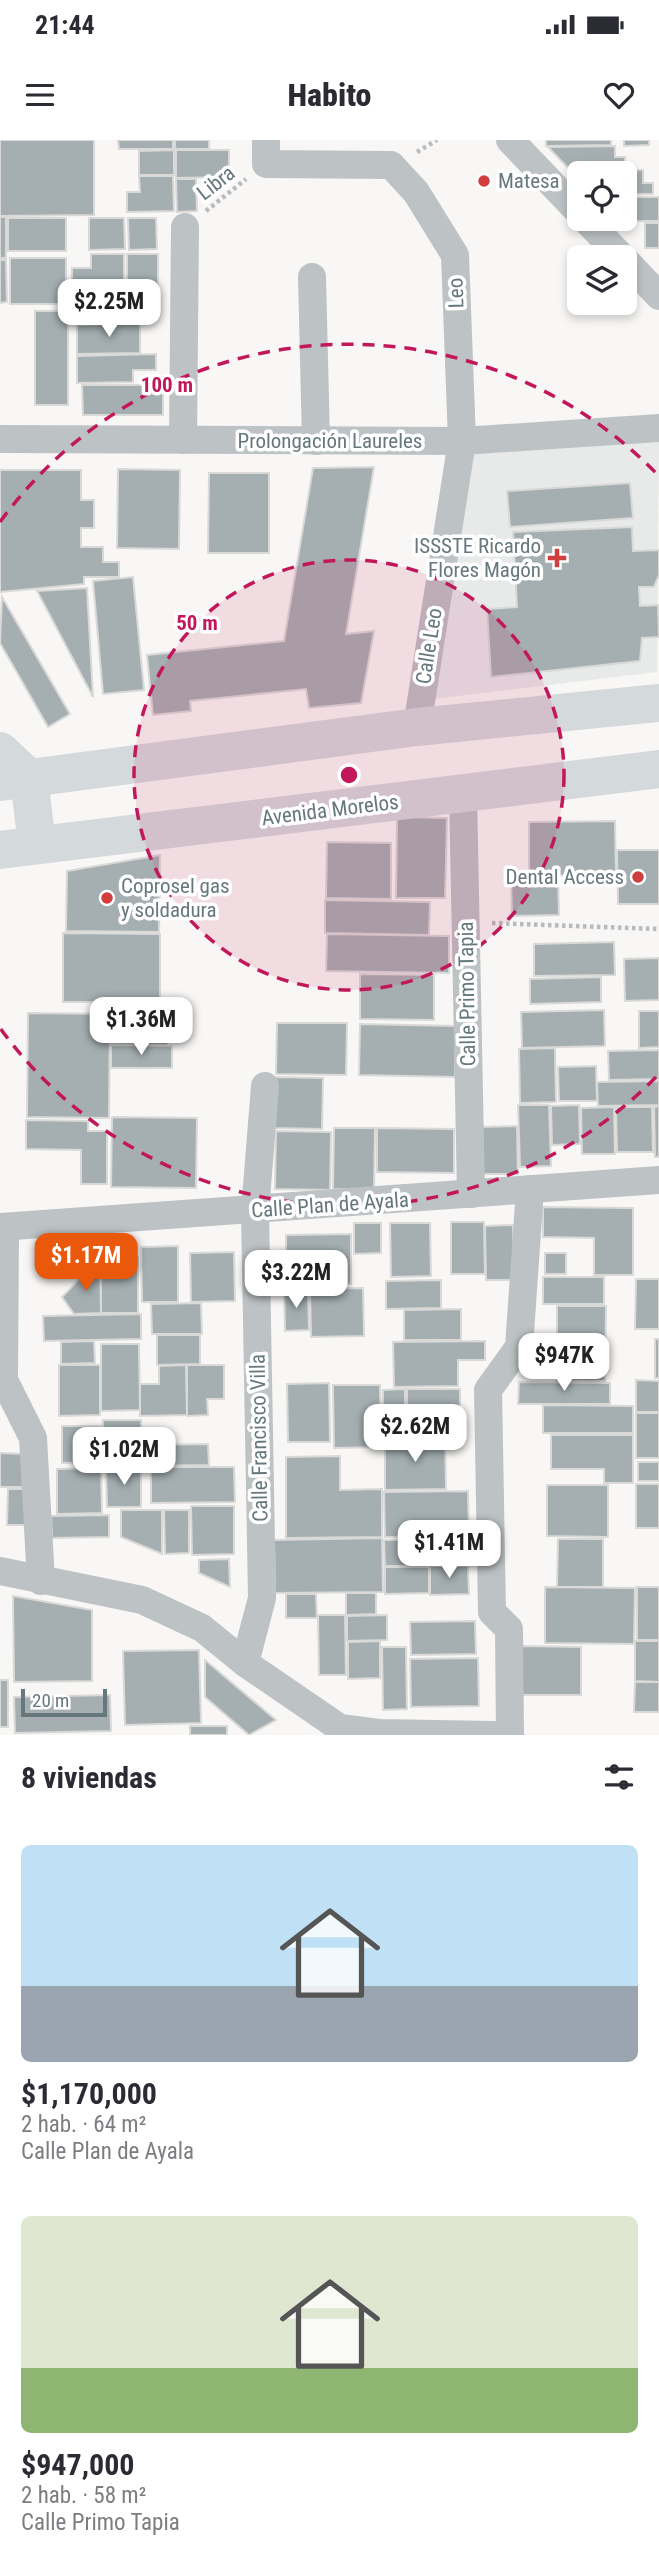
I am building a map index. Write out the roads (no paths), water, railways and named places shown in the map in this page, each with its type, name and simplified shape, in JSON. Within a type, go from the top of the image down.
[{"type":"main road","points":[[15,780],[417,727],[659,703]]},
{"type":"main road","points":[[0,751],[15,780],[37,845]]},
{"type":"main road","name":"Avenida Morelos","points":[[0,850],[659,769]]},
{"type":"street","points":[[510,140],[567,199]]},
{"type":"street","name":"Leo","points":[[266,152],[391,165],[416,192],[455,256],[462,441]]},
{"type":"street","points":[[183,440],[185,227]]},
{"type":"street","points":[[597,231],[610,245]]},
{"type":"street","points":[[637,273],[659,296]]},
{"type":"street","points":[[312,277],[316,441]]},
{"type":"street","name":"Prolongación Laureles","points":[[0,439],[462,441],[659,428]]},
{"type":"street","name":"Calle Leo","points":[[417,727],[462,441]]},
{"type":"street","name":"Calle Primo Tapia","points":[[463,793],[471,1194]]},
{"type":"street","name":"Calle Francisco Villa","points":[[245,1663],[262,1598],[255,1210],[265,1086]]},
{"type":"street","name":"Calle Plan de Ayala","points":[[3,1227],[659,1180]]},
{"type":"street","points":[[510,1735],[509,1629],[492,1612],[488,1390],[519,1347],[530,1189]]},
{"type":"street","points":[[3,1227],[4,1380],[33,1438],[41,1581]]},
{"type":"street","points":[[0,1571],[142,1600],[202,1628],[245,1663],[340,1728],[379,1734],[493,1735]]},
{"type":"place","name":"Matesa","points":[[484,181]]},
{"type":"place","name":"ISSSTE Ricardo Flores Magón","points":[[557,558]]},
{"type":"place","name":"Dental Access","points":[[638,877]]},
{"type":"place","name":"Coprosel gas y soldadura","points":[[107,898]]}]
